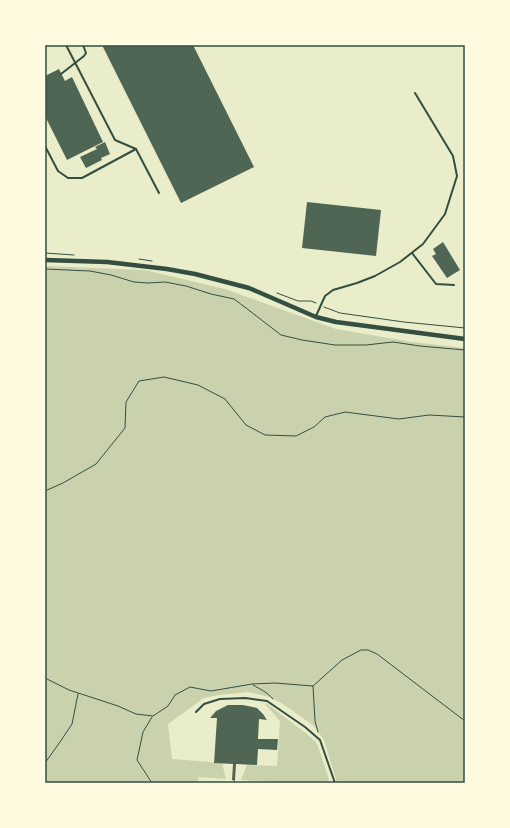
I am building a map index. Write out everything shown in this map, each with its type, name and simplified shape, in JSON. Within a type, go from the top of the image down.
[{"type":"street","points":[[45,260],[107,262],[195,274],[249,288],[316,317],[336,322],[465,339]]},
{"type":"lane","points":[[66,45],[116,140],[136,149],[159,193]]},
{"type":"lane","points":[[61,74],[81,59],[86,53],[83,45]]},
{"type":"lane","points":[[316,317],[325,296],[333,290],[375,276],[400,262],[423,244],[445,214],[457,176],[453,156],[415,93]]},
{"type":"lane","points":[[45,146],[58,171],[68,178],[82,178],[136,149]]},
{"type":"lane","points":[[412,253],[436,284],[454,285]]},
{"type":"lane","points":[[196,712],[204,704],[220,699],[245,698],[267,701],[305,727],[320,740],[335,783]]},
{"type":"path","points":[[45,269],[90,271],[148,284],[165,282],[234,299],[281,335],[302,340],[335,345],[366,345],[393,342],[465,350]]},
{"type":"path","points":[[321,305],[340,313],[404,322],[465,328]]},
{"type":"path","points":[[45,491],[63,483],[96,464],[125,428],[126,402],[138,382],[164,377],[198,385],[224,399],[246,425],[265,435],[296,436],[314,427],[325,417],[345,412],[399,419],[429,414],[465,417]]},
{"type":"path","points":[[152,783],[136,760],[143,732],[153,716],[168,706],[175,695],[190,687],[211,690],[252,684],[275,683],[313,686],[342,660],[361,650],[368,650],[382,657],[465,721]]},
{"type":"path","points":[[45,678],[69,690],[118,706],[136,714],[153,716]]},
{"type":"path","points":[[252,684],[271,697],[278,709]]},
{"type":"path","points":[[313,686],[315,721],[320,740]]},
{"type":"path","points":[[45,763],[72,724],[78,693]]},
{"type":"green space","points":[[45,266],[145,270],[225,289],[336,329],[412,342],[465,348],[465,783],[337,783],[324,740],[314,726],[283,704],[269,697],[249,692],[204,698],[168,724],[172,759],[222,763],[226,779],[199,777],[198,783],[45,783]]},
{"type":"green space","points":[[266,703],[316,742],[330,783],[268,783],[241,780],[247,765],[277,766],[280,721],[265,704]]},
{"type":"building","points":[[102,45],[193,45],[254,167],[181,203]]},
{"type":"building","points":[[59,69],[65,81],[72,77],[103,142],[67,160],[45,116],[45,76]]},
{"type":"building","points":[[105,142],[110,154],[86,168],[80,157],[97,149],[95,147]]},
{"type":"building","points":[[307,202],[381,210],[376,256],[302,248]]},
{"type":"building","points":[[443,242],[460,270],[447,278],[432,256],[436,254],[433,249]]},
{"type":"building","points":[[228,705],[243,705],[257,708],[267,720],[259,719],[258,739],[278,739],[277,750],[258,749],[257,765],[236,764],[235,780],[232,780],[233,764],[214,763],[217,718],[210,718],[216,711]]}]
